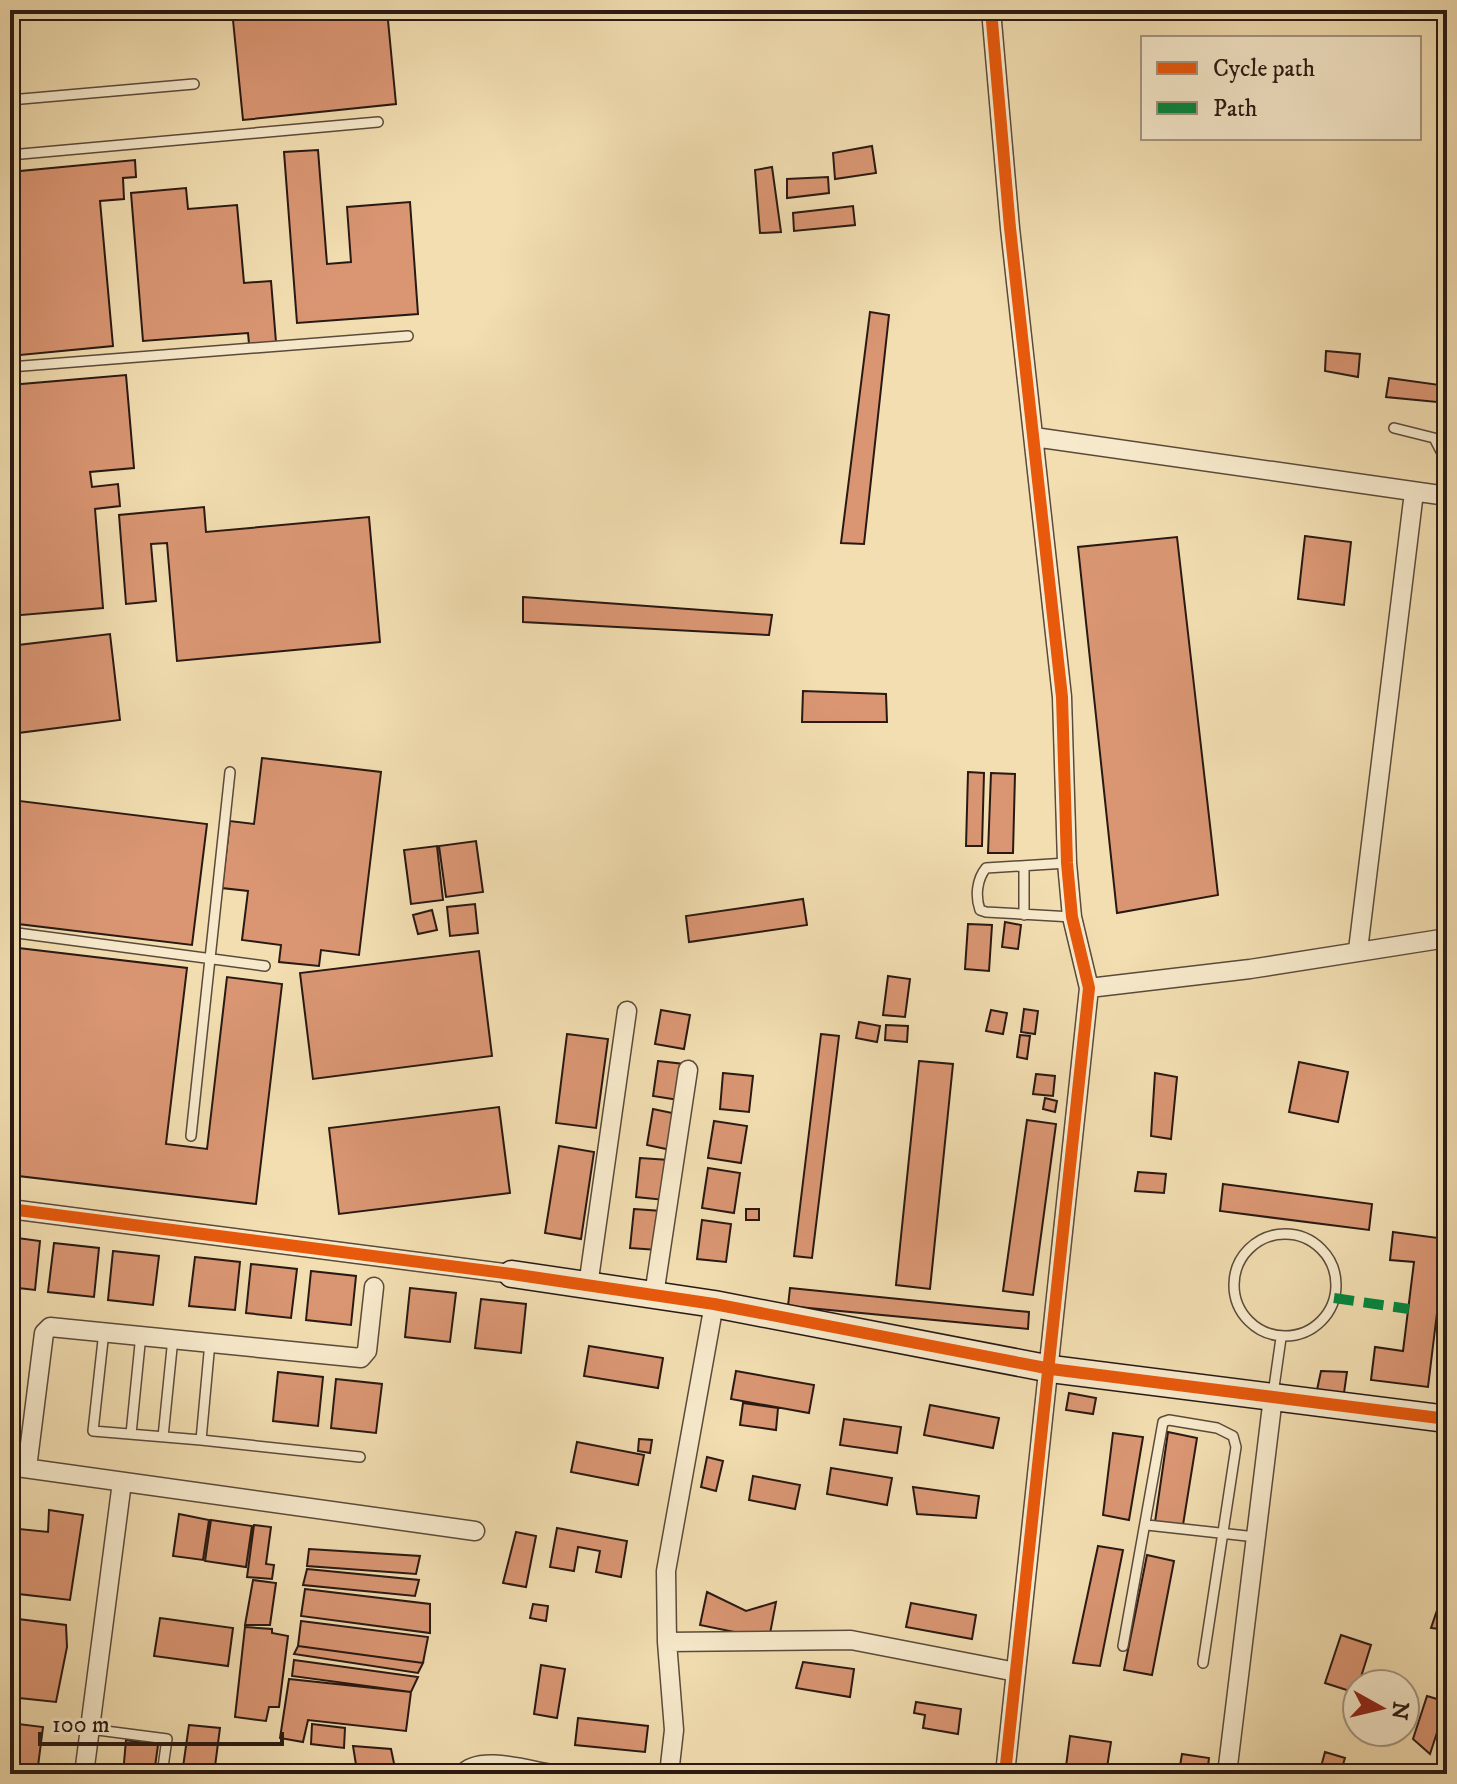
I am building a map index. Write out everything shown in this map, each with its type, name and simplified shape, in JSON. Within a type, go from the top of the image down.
[{"type":"street","points":[[991,10],[1062,697],[1067,863],[1072,917],[1089,988],[1051,1369],[1005,1774]]},
{"type":"street","points":[[1034,437],[1446,496]]},
{"type":"street","points":[[1358,950],[1414,492]]},
{"type":"street","points":[[1089,988],[1250,969],[1447,938]]},
{"type":"street","points":[[588,1286],[627,1011]]},
{"type":"street","points":[[654,1295],[688,1070]]},
{"type":"street","points":[[10,1209],[512,1274],[714,1304],[1051,1369],[1447,1419]]},
{"type":"street","points":[[374,1287],[367,1351],[361,1358],[60,1325],[50,1327],[44,1333],[18,1467],[475,1531]]},
{"type":"street","points":[[669,1774],[674,1730],[667,1642],[666,1571],[714,1304]]},
{"type":"street","points":[[1227,1774],[1273,1397]]},
{"type":"street","points":[[84,1774],[122,1482]]},
{"type":"street","points":[[667,1642],[851,1640],[1016,1672]]},
{"type":"street","points":[[463,1774],[467,1769],[486,1765],[552,1774]]},
{"type":"lane","points":[[10,100],[194,84]]},
{"type":"lane","points":[[10,155],[378,122]]},
{"type":"lane","points":[[10,367],[408,336]]},
{"type":"lane","points":[[1394,428],[1434,438],[1444,457],[1446,496]]},
{"type":"lane","points":[[191,1136],[207,957],[230,772]]},
{"type":"lane","points":[[1067,863],[986,868],[979,882],[977,902],[980,910],[986,912],[1072,917]]},
{"type":"lane","points":[[1024,867],[1024,915]]},
{"type":"lane","points":[[10,932],[265,966]]},
{"type":"lane","points":[[1289,1232],[1319,1245],[1336,1273],[1334,1305],[1313,1330],[1281,1338],[1251,1325],[1234,1298],[1236,1265],[1257,1240],[1289,1232]]},
{"type":"lane","points":[[104,1330],[93,1431],[360,1457]]},
{"type":"lane","points":[[131,1434],[141,1334]]},
{"type":"lane","points":[[163,1437],[173,1338]]},
{"type":"lane","points":[[1273,1397],[1281,1338]]},
{"type":"lane","points":[[201,1440],[210,1342]]},
{"type":"lane","points":[[1123,1646],[1147,1525],[1162,1426],[1169,1420],[1217,1428],[1233,1436],[1236,1441],[1203,1663]]},
{"type":"lane","points":[[1147,1525],[1256,1537]]},
{"type":"lane","points":[[90,1729],[167,1739],[162,1774]]},
{"type":"building","points":[[232,10],[387,10],[396,104],[243,120]]},
{"type":"building","points":[[872,146],[876,173],[835,179],[833,153]]},
{"type":"building","points":[[318,150],[327,264],[351,262],[347,207],[410,202],[418,314],[297,323],[284,152]]},
{"type":"building","points":[[135,160],[136,177],[123,178],[124,199],[100,201],[113,346],[10,356],[10,172]]},
{"type":"building","points":[[772,167],[781,232],[760,233],[755,170]]},
{"type":"building","points":[[828,177],[829,193],[787,198],[787,179]]},
{"type":"building","points":[[186,188],[188,209],[237,205],[244,283],[271,281],[276,342],[249,344],[248,333],[143,341],[131,193]]},
{"type":"building","points":[[853,206],[855,225],[794,231],[793,213]]},
{"type":"building","points":[[870,312],[889,315],[864,544],[841,543]]},
{"type":"building","points":[[1326,351],[1360,354],[1358,377],[1325,371]]},
{"type":"building","points":[[126,375],[134,468],[90,472],[92,487],[118,484],[120,506],[95,509],[103,608],[10,616],[10,385]]},
{"type":"building","points":[[1389,378],[1447,386],[1447,403],[1386,397]]},
{"type":"building","points":[[204,507],[206,532],[369,517],[380,642],[177,661],[167,543],[151,544],[156,601],[126,604],[119,515]]},
{"type":"building","points":[[1305,536],[1351,542],[1344,605],[1298,599]]},
{"type":"building","points":[[1177,537],[1218,895],[1117,913],[1078,547]]},
{"type":"building","points":[[523,597],[772,615],[769,635],[523,622]]},
{"type":"building","points":[[110,634],[120,720],[10,734],[10,646]]},
{"type":"building","points":[[803,691],[886,694],[887,722],[802,722]]},
{"type":"building","points":[[262,758],[381,772],[359,955],[321,950],[319,966],[279,962],[281,945],[242,940],[248,891],[222,888],[230,821],[254,824]]},
{"type":"building","points":[[10,763],[16,764],[11,800],[207,824],[192,945],[10,923]]},
{"type":"building","points":[[968,772],[984,773],[982,846],[966,846]]},
{"type":"building","points":[[991,773],[1015,774],[1013,853],[988,853]]},
{"type":"building","points":[[476,841],[483,892],[446,897],[439,846]]},
{"type":"building","points":[[437,846],[443,900],[411,904],[404,850]]},
{"type":"building","points":[[803,899],[807,925],[689,942],[686,916]]},
{"type":"building","points":[[475,904],[478,933],[450,936],[447,907]]},
{"type":"building","points":[[432,910],[437,930],[418,934],[413,915]]},
{"type":"building","points":[[1005,922],[1021,925],[1018,949],[1002,947]]},
{"type":"building","points":[[968,924],[992,925],[989,971],[965,969]]},
{"type":"building","points":[[10,947],[187,968],[166,1144],[207,1149],[227,977],[282,984],[256,1204],[10,1175]]},
{"type":"building","points":[[479,951],[492,1056],[313,1079],[300,973]]},
{"type":"building","points":[[888,976],[910,979],[905,1017],[883,1015]]},
{"type":"building","points":[[1024,1009],[1038,1011],[1035,1034],[1021,1032]]},
{"type":"building","points":[[661,1010],[690,1015],[684,1049],[655,1044]]},
{"type":"building","points":[[991,1010],[1007,1013],[1003,1034],[986,1031]]},
{"type":"building","points":[[859,1022],[880,1026],[877,1042],[856,1038]]},
{"type":"building","points":[[886,1025],[908,1026],[907,1042],[885,1040]]},
{"type":"building","points":[[567,1034],[608,1039],[596,1128],[556,1123]]},
{"type":"building","points":[[821,1034],[839,1036],[812,1258],[794,1256]]},
{"type":"building","points":[[1020,1035],[1030,1036],[1027,1059],[1017,1057]]},
{"type":"building","points":[[658,1061],[684,1064],[679,1100],[653,1096]]},
{"type":"building","points":[[919,1061],[953,1064],[930,1289],[896,1285]]},
{"type":"building","points":[[1299,1062],[1348,1072],[1338,1122],[1289,1112]]},
{"type":"building","points":[[723,1073],[753,1076],[749,1112],[720,1109]]},
{"type":"building","points":[[1155,1073],[1177,1077],[1171,1139],[1151,1136]]},
{"type":"building","points":[[1036,1074],[1055,1076],[1053,1096],[1033,1094]]},
{"type":"building","points":[[1045,1098],[1057,1101],[1055,1112],[1043,1109]]},
{"type":"building","points":[[499,1107],[510,1193],[339,1214],[329,1128]]},
{"type":"building","points":[[653,1109],[677,1114],[671,1150],[647,1145]]},
{"type":"building","points":[[1027,1120],[1056,1124],[1033,1295],[1003,1291]]},
{"type":"building","points":[[714,1121],[747,1126],[741,1163],[708,1158]]},
{"type":"building","points":[[559,1146],[594,1152],[581,1239],[545,1233]]},
{"type":"building","points":[[640,1158],[669,1160],[665,1200],[636,1197]]},
{"type":"building","points":[[708,1168],[740,1173],[734,1213],[702,1208]]},
{"type":"building","points":[[1138,1172],[1166,1174],[1164,1193],[1135,1191]]},
{"type":"building","points":[[1223,1184],[1372,1204],[1369,1230],[1220,1211]]},
{"type":"building","points":[[634,1209],[662,1211],[658,1250],[630,1248]]},
{"type":"building","points":[[746,1209],[759,1209],[759,1220],[746,1220]]},
{"type":"building","points":[[702,1220],[731,1224],[726,1262],[697,1259]]},
{"type":"building","points":[[1393,1232],[1446,1239],[1428,1387],[1371,1380],[1375,1347],[1403,1351],[1414,1262],[1390,1260]]},
{"type":"building","points":[[10,1237],[40,1241],[35,1290],[10,1287]]},
{"type":"building","points":[[54,1243],[99,1248],[94,1297],[48,1292]]},
{"type":"building","points":[[113,1251],[159,1256],[153,1305],[108,1300]]},
{"type":"building","points":[[195,1257],[240,1262],[235,1310],[189,1306]]},
{"type":"building","points":[[251,1264],[297,1269],[291,1318],[246,1313]]},
{"type":"building","points":[[311,1271],[356,1276],[351,1325],[306,1320]]},
{"type":"building","points":[[410,1288],[456,1293],[450,1342],[405,1337]]},
{"type":"building","points":[[790,1288],[1029,1312],[1028,1329],[788,1306]]},
{"type":"building","points":[[481,1299],[526,1304],[521,1353],[475,1348]]},
{"type":"building","points":[[589,1346],[663,1358],[658,1388],[584,1376]]},
{"type":"building","points":[[736,1371],[814,1385],[809,1413],[731,1399]]},
{"type":"building","points":[[1321,1371],[1347,1372],[1344,1393],[1317,1390]]},
{"type":"building","points":[[278,1372],[323,1377],[318,1426],[273,1421]]},
{"type":"building","points":[[336,1379],[382,1384],[376,1433],[331,1428]]},
{"type":"building","points":[[1069,1393],[1096,1398],[1093,1414],[1066,1410]]},
{"type":"building","points":[[743,1403],[778,1408],[776,1430],[740,1425]]},
{"type":"building","points":[[930,1405],[999,1418],[993,1448],[924,1435]]},
{"type":"building","points":[[844,1419],[901,1427],[897,1453],[840,1445]]},
{"type":"building","points":[[1168,1432],[1197,1438],[1183,1525],[1155,1522]]},
{"type":"building","points":[[1113,1433],[1143,1437],[1129,1520],[1103,1515]]},
{"type":"building","points":[[639,1439],[652,1440],[650,1453],[638,1451]]},
{"type":"building","points":[[577,1442],[644,1455],[638,1485],[571,1472]]},
{"type":"building","points":[[707,1457],[723,1461],[716,1491],[701,1487]]},
{"type":"building","points":[[831,1468],[892,1478],[887,1505],[827,1494]]},
{"type":"building","points":[[753,1476],[800,1485],[795,1509],[749,1500]]},
{"type":"building","points":[[913,1487],[979,1496],[976,1518],[917,1514]]},
{"type":"building","points":[[49,1510],[83,1515],[70,1600],[10,1593],[10,1528],[48,1532]]},
{"type":"building","points":[[179,1514],[209,1520],[203,1560],[173,1556]]},
{"type":"building","points":[[211,1520],[252,1526],[246,1567],[205,1561]]},
{"type":"building","points":[[254,1525],[271,1527],[266,1564],[274,1565],[272,1579],[247,1577]]},
{"type":"building","points":[[557,1528],[627,1541],[621,1577],[596,1572],[600,1551],[578,1547],[574,1571],[550,1567]]},
{"type":"building","points":[[516,1532],[536,1536],[526,1587],[503,1583]]},
{"type":"building","points":[[1098,1546],[1123,1550],[1100,1666],[1073,1663]]},
{"type":"building","points":[[309,1549],[420,1556],[416,1574],[307,1566]]},
{"type":"building","points":[[1147,1555],[1174,1561],[1152,1675],[1124,1670]]},
{"type":"building","points":[[307,1569],[419,1580],[415,1596],[303,1585]]},
{"type":"building","points":[[253,1580],[276,1583],[270,1625],[245,1625]]},
{"type":"building","points":[[1445,1587],[1447,1630],[1431,1628]]},
{"type":"building","points":[[305,1589],[430,1604],[430,1633],[301,1616]]},
{"type":"building","points":[[707,1592],[746,1611],[776,1602],[769,1639],[700,1625]]},
{"type":"building","points":[[911,1603],[976,1615],[972,1639],[906,1627]]},
{"type":"building","points":[[533,1604],[548,1606],[546,1621],[530,1618]]},
{"type":"building","points":[[10,1618],[66,1625],[67,1647],[56,1702],[10,1697]]},
{"type":"building","points":[[160,1618],[233,1628],[228,1666],[154,1656]]},
{"type":"building","points":[[301,1621],[428,1637],[423,1663],[298,1646]]},
{"type":"building","points":[[245,1627],[272,1629],[272,1633],[288,1636],[279,1707],[269,1707],[266,1721],[235,1717]]},
{"type":"building","points":[[1341,1635],[1371,1645],[1364,1668],[1341,1668],[1341,1688],[1325,1683]]},
{"type":"building","points":[[298,1646],[423,1663],[418,1673],[294,1654]]},
{"type":"building","points":[[294,1660],[418,1677],[411,1692],[292,1676]]},
{"type":"building","points":[[803,1662],[854,1669],[850,1697],[796,1688]]},
{"type":"building","points":[[541,1665],[565,1669],[557,1718],[534,1714]]},
{"type":"building","points":[[289,1679],[411,1692],[406,1731],[308,1720],[303,1742],[280,1738]]},
{"type":"building","points":[[1427,1696],[1447,1702],[1430,1754],[1421,1746],[1421,1714]]},
{"type":"building","points":[[916,1702],[961,1709],[958,1734],[923,1728],[925,1715],[914,1713]]},
{"type":"building","points":[[578,1718],[648,1726],[645,1752],[575,1745]]},
{"type":"building","points":[[10,1723],[43,1727],[37,1774],[10,1772]]},
{"type":"building","points":[[312,1724],[345,1728],[344,1748],[311,1744]]},
{"type":"building","points":[[189,1725],[220,1728],[214,1774],[182,1774]]},
{"type":"building","points":[[1070,1736],[1111,1742],[1106,1774],[1065,1774]]},
{"type":"building","points":[[126,1740],[158,1745],[154,1774],[123,1774]]},
{"type":"building","points":[[353,1746],[391,1749],[395,1768],[357,1771]]},
{"type":"building","points":[[1325,1752],[1345,1758],[1340,1774],[1319,1774]]},
{"type":"building","points":[[1182,1754],[1209,1758],[1207,1774],[1179,1772]]},
{"type":"marked path","points":[[1334,1298],[1409,1309]]},
{"type":"cycle path","points":[[991,10],[1010,228],[1062,697],[1067,863],[1072,917],[1089,988],[1005,1774]]},
{"type":"cycle path","points":[[10,1209],[512,1274],[714,1304],[1051,1369],[1447,1419]]}]
